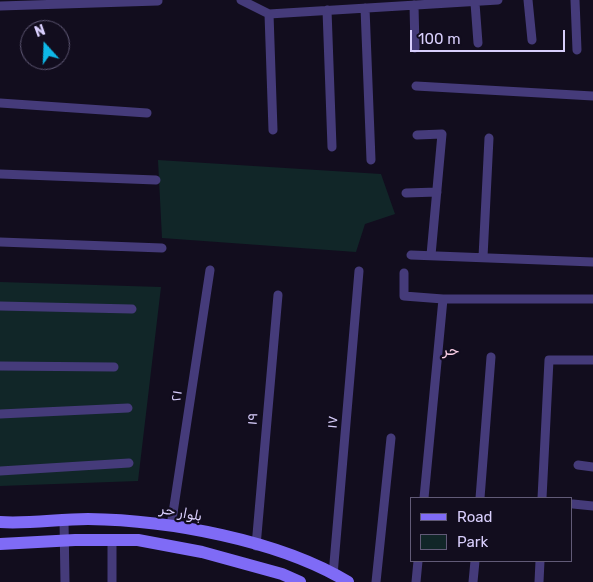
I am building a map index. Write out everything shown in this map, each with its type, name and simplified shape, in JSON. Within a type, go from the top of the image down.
[{"type":"main road","name":"بلوار حر","points":[[0,522],[64,520],[143,521],[291,555],[348,582]]},
{"type":"main road","points":[[0,544],[64,540],[138,540],[202,552],[282,574],[300,582]]},
{"type":"street","points":[[241,0],[268,14],[498,0]]},
{"type":"street","points":[[528,0],[532,40]]},
{"type":"street","points":[[575,0],[577,50]]},
{"type":"street","points":[[0,6],[158,1]]},
{"type":"street","points":[[475,2],[478,43]]},
{"type":"street","points":[[414,6],[415,48]]},
{"type":"street","points":[[365,8],[371,160]]},
{"type":"street","points":[[327,10],[332,147]]},
{"type":"street","points":[[268,14],[273,130]]},
{"type":"street","points":[[416,86],[593,96]]},
{"type":"street","points":[[0,103],[147,113]]},
{"type":"street","points":[[417,135],[442,134],[431,256]]},
{"type":"street","points":[[483,258],[489,138]]},
{"type":"street","points":[[0,174],[156,180]]},
{"type":"street","points":[[406,193],[437,192]]},
{"type":"street","points":[[0,242],[162,248]]},
{"type":"street","points":[[411,255],[593,262]]},
{"type":"street","name":"۲۱","points":[[171,526],[210,270]]},
{"type":"street","name":"۱۷","points":[[333,575],[359,271]]},
{"type":"street","points":[[404,274],[404,296],[443,299],[593,299]]},
{"type":"street","name":"۱۹","points":[[256,546],[278,295]]},
{"type":"street","points":[[424,497],[443,299]]},
{"type":"street","points":[[0,306],[132,308]]},
{"type":"street","points":[[480,497],[491,358]]},
{"type":"street","points":[[542,497],[549,360],[593,360]]},
{"type":"street","points":[[0,366],[114,367]]},
{"type":"street","points":[[0,414],[128,408]]},
{"type":"street","points":[[376,582],[392,438]]},
{"type":"street","points":[[0,471],[129,463]]},
{"type":"street","points":[[578,466],[593,467]]},
{"type":"street","points":[[573,504],[593,506]]},
{"type":"street","points":[[64,520],[65,582]]},
{"type":"street","points":[[112,540],[112,582]]},
{"type":"street","points":[[416,582],[418,562]]},
{"type":"street","points":[[473,582],[475,562]]},
{"type":"street","points":[[539,582],[540,562]]},
{"type":"green space","points":[[158,160],[381,174],[395,214],[365,224],[356,252],[162,238]]},
{"type":"green space","points":[[0,282],[161,287],[138,481],[0,486]]},
{"type":"district","name":"حر","points":[[451,351]]}]
